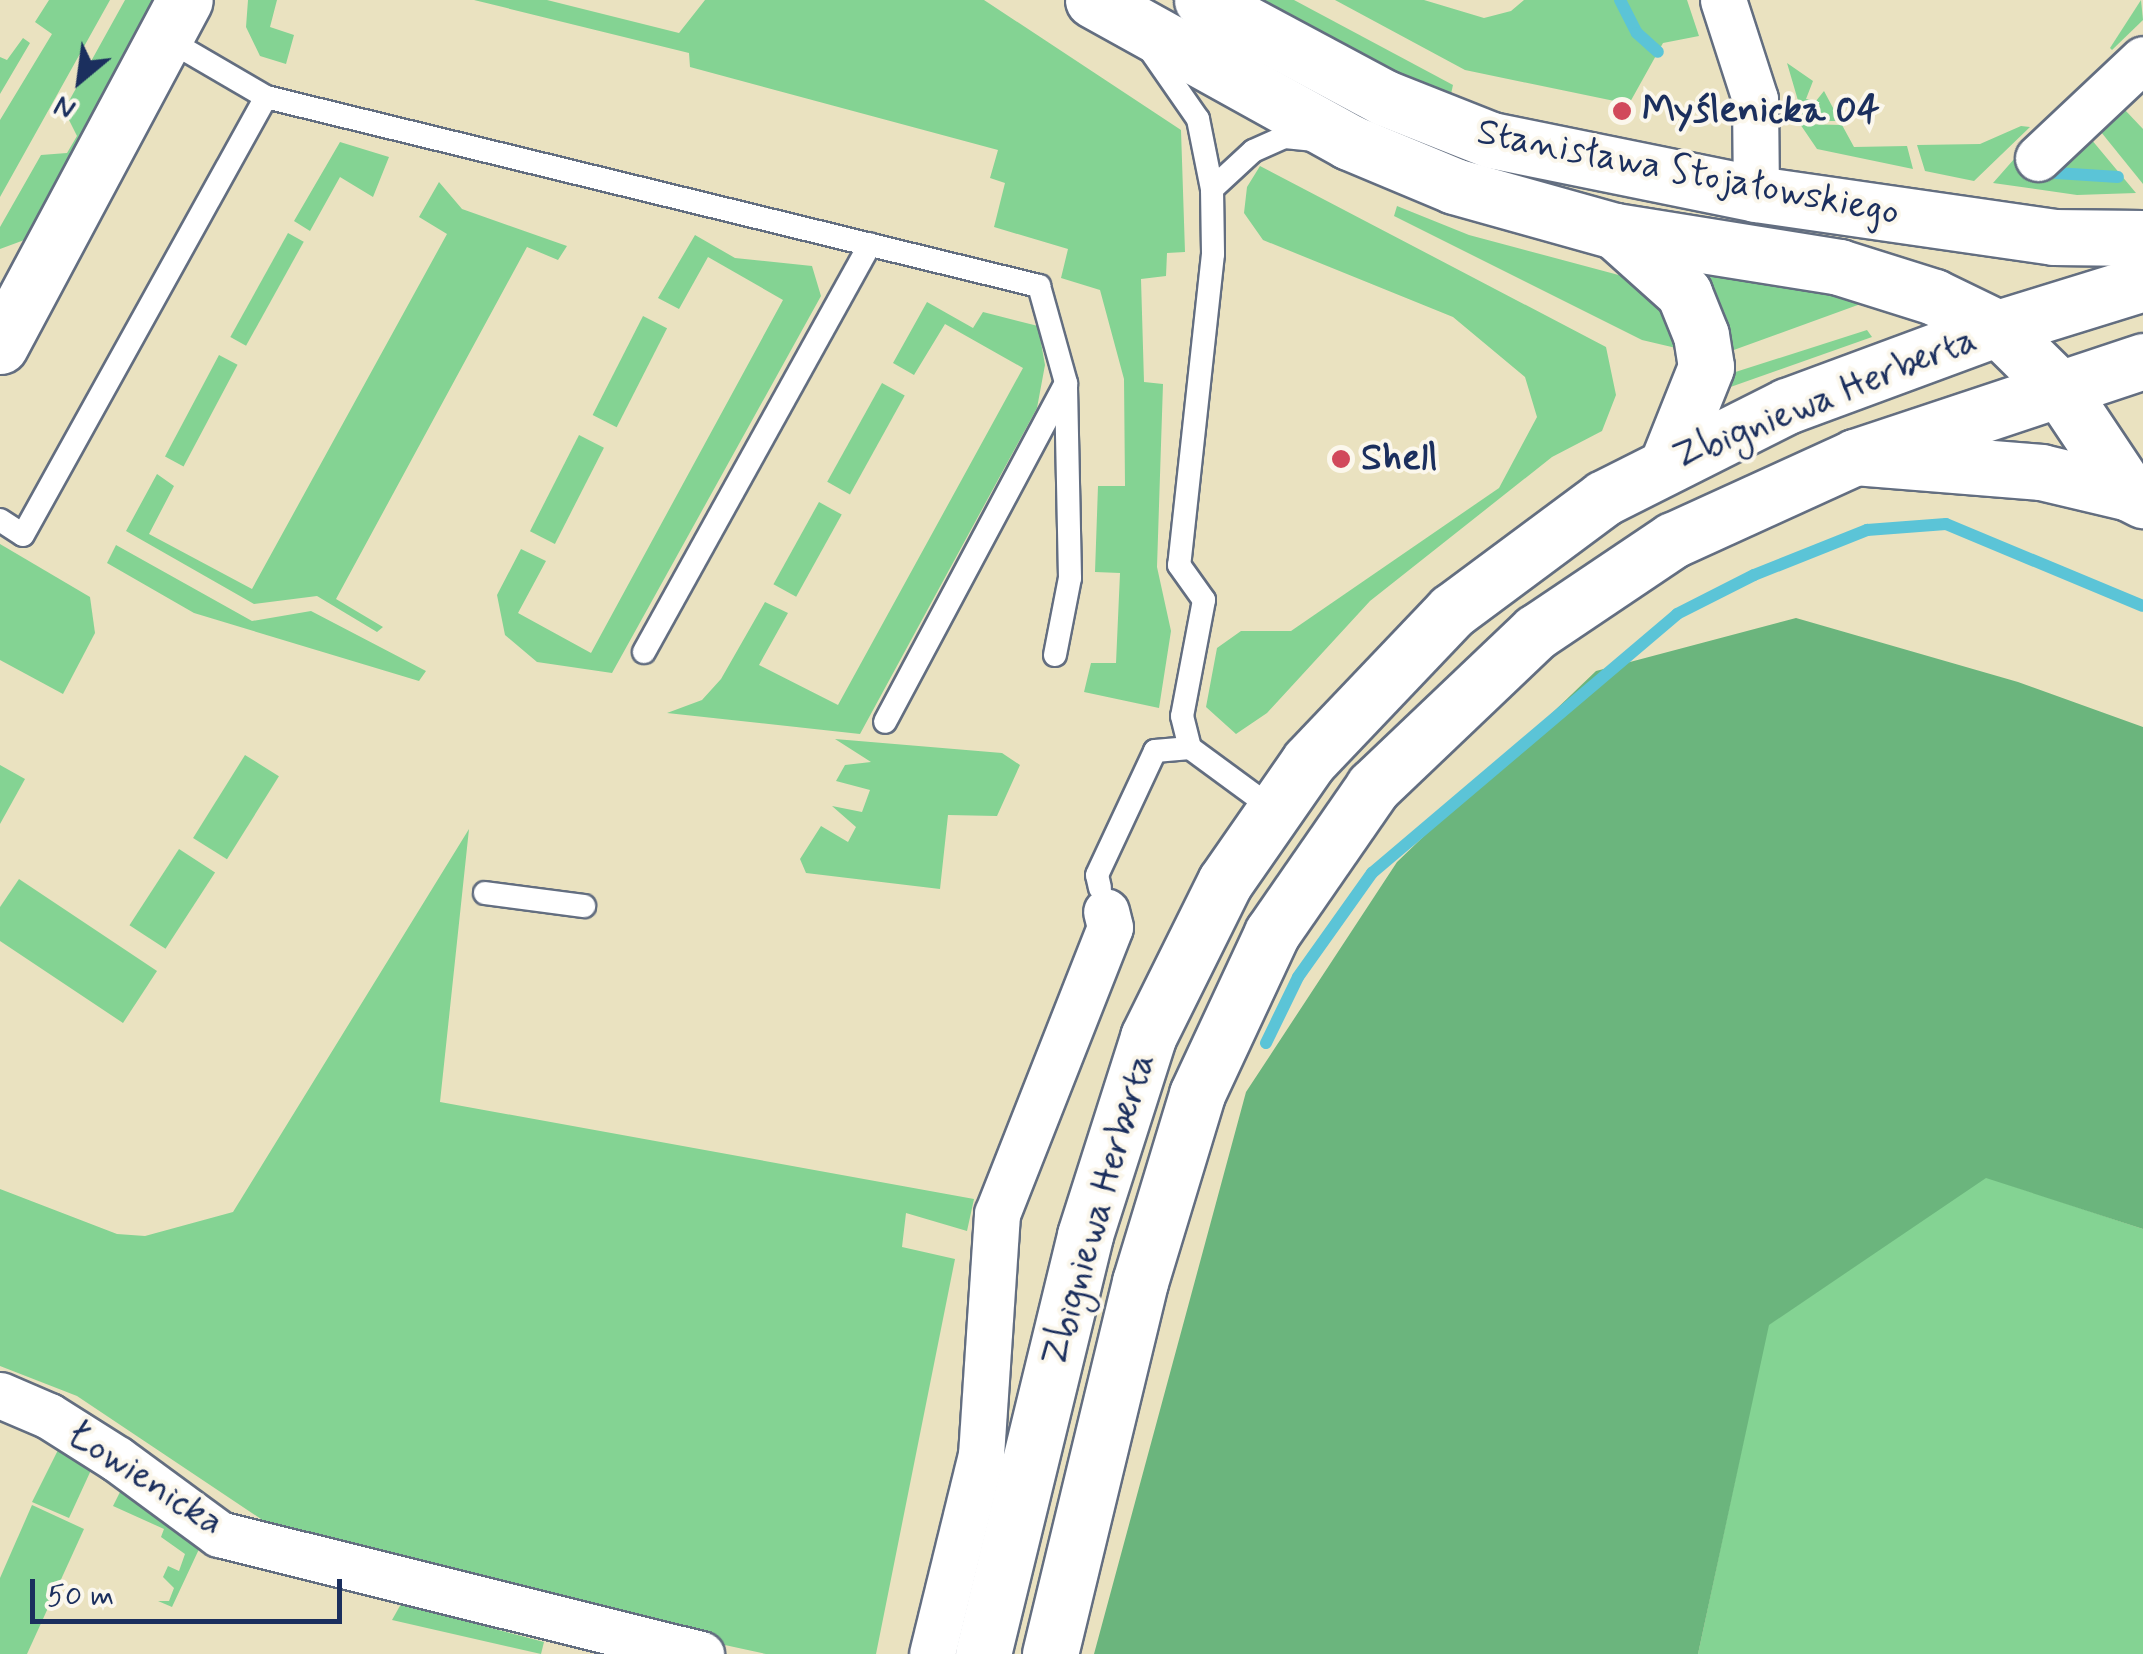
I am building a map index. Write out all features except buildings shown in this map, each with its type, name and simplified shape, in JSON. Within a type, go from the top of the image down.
[{"type":"main road","name":"Stanisława Stojałowskiego","points":[[1215,3],[1456,128],[1562,158],[1756,194],[2053,237],[2143,238]]},
{"type":"main road","name":"Stanisława Stojałowskiego","points":[[1111,12],[1349,142],[1454,186],[1614,231],[1896,280],[1998,328],[2060,388],[2136,497]]},
{"type":"main road","points":[[0,346],[13,291],[175,19]]},
{"type":"main road","points":[[1614,231],[1684,293],[1701,335],[1706,367],[1668,462]]},
{"type":"main road","name":"Zbigniewa Herberta","points":[[983,1654],[1085,1235],[1130,1088],[1170,988],[1273,809],[1363,699],[1452,611],[1559,528],[1668,462],[1787,406],[1998,328],[2143,283]]},
{"type":"main road","name":"Zbigniewa Herberta","points":[[1050,1654],[1140,1282],[1197,1094],[1241,989],[1320,857],[1426,730],[1574,602],[1731,510],[1855,457],[2143,361]]},
{"type":"main road","points":[[1855,457],[2041,472],[2136,497]]},
{"type":"street","points":[[1723,0],[1755,99],[1756,194]]},
{"type":"street","points":[[2038,158],[2143,60]]},
{"type":"street","points":[[932,1654],[981,1455],[997,1214],[1110,926],[1103,899]]},
{"type":"street","name":"Łowienicka","points":[[0,1396],[100,1448],[219,1534],[701,1654]]},
{"type":"lane","points":[[1111,12],[1198,119],[1212,189],[1213,254],[1179,564],[1204,600],[1182,716],[1190,748],[1273,809]]},
{"type":"lane","points":[[175,19],[266,98],[1040,286],[1066,383],[1070,578],[1055,655]]},
{"type":"lane","points":[[0,520],[23,535],[266,98]]},
{"type":"lane","points":[[1212,189],[1253,150],[1285,137],[1349,142]]},
{"type":"lane","points":[[644,652],[870,244]]},
{"type":"lane","points":[[885,722],[1066,383]]},
{"type":"lane","points":[[1103,899],[1097,876],[1155,752],[1190,748]]},
{"type":"lane","points":[[485,893],[584,906]]},
{"type":"green space","points":[[49,0],[110,0],[0,197],[0,120],[52,34],[35,22]]},
{"type":"green space","points":[[125,0],[160,0],[27,239],[0,249],[0,227],[41,155],[67,153],[77,136],[64,110]]},
{"type":"green space","points":[[248,0],[277,0],[270,27],[294,35],[286,64],[260,56],[246,27]]},
{"type":"green space","points":[[474,0],[547,0],[679,33],[705,0],[984,0],[1181,130],[1185,252],[1167,253],[1166,276],[1141,279],[1144,382],[1163,384],[1157,567],[1171,631],[1159,708],[1084,692],[1091,663],[1116,663],[1120,573],[1095,572],[1098,486],[1125,486],[1124,379],[1100,290],[1061,278],[1068,249],[994,227],[1005,183],[990,178],[998,150],[690,67],[689,53]]},
{"type":"green space","points":[[1263,0],[1294,0],[1453,85],[1451,94],[1422,89]]},
{"type":"green space","points":[[1335,0],[1424,0],[1484,18],[1511,11],[1524,0],[1687,0],[1699,36],[1663,43],[1629,104],[1465,70]]},
{"type":"green space","points":[[2141,0],[2143,20],[2112,50],[2110,48]]},
{"type":"green space","points":[[23,38],[30,43],[0,94],[0,57],[7,60]]},
{"type":"green space","points":[[1787,63],[1813,81],[1806,99],[1816,101],[1824,91],[1840,121],[1804,121]]},
{"type":"green space","points":[[2125,110],[2143,129],[2143,184],[2101,132]]},
{"type":"green space","points":[[1800,124],[1842,125],[1854,147],[1907,146],[1913,169],[1817,149]]},
{"type":"green space","points":[[2021,126],[2030,127],[1974,181],[1925,171],[1917,145],[1980,144]]},
{"type":"green space","points":[[2091,139],[2136,193],[2077,195],[1993,183],[2015,158],[2027,170],[2053,172]]},
{"type":"green space","points":[[340,142],[389,157],[373,197],[340,177],[310,231],[294,221]]},
{"type":"green space","points":[[1260,166],[1606,347],[1616,395],[1602,431],[1552,457],[1370,601],[1267,713],[1236,734],[1206,707],[1217,648],[1241,631],[1291,631],[1499,488],[1537,417],[1525,377],[1453,317],[1263,240],[1244,213],[1247,187]]},
{"type":"green space","points":[[439,182],[462,209],[567,246],[558,260],[527,247],[336,599],[383,627],[377,632],[317,596],[254,604],[126,531],[157,474],[174,486],[149,534],[252,589],[447,234],[419,217]]},
{"type":"green space","points":[[1397,206],[1469,235],[1656,285],[1693,352],[1642,340],[1394,216]]},
{"type":"green space","points":[[288,233],[304,242],[246,346],[230,337]]},
{"type":"green space","points":[[695,235],[735,258],[812,266],[821,296],[612,673],[537,662],[505,635],[497,595],[521,549],[546,561],[518,613],[591,653],[783,300],[708,257],[679,309],[658,298]]},
{"type":"green space","points":[[1707,271],[1712,273],[1866,302],[1731,351]]},
{"type":"green space","points":[[927,302],[973,328],[983,312],[1038,326],[1045,365],[1037,408],[860,734],[667,713],[702,700],[721,679],[765,602],[788,613],[759,665],[838,705],[1023,368],[945,324],[914,375],[893,363]]},
{"type":"green space","points":[[643,316],[667,328],[617,427],[593,415]]},
{"type":"green space","points":[[1867,330],[1872,337],[1722,390],[1726,375]]},
{"type":"green space","points":[[219,355],[238,365],[184,466],[165,457]]},
{"type":"green space","points":[[882,383],[905,396],[850,494],[827,482]]},
{"type":"green space","points":[[579,435],[604,448],[555,544],[530,531]]},
{"type":"green space","points":[[819,502],[842,515],[796,597],[773,584]]},
{"type":"green space","points":[[0,544],[90,597],[95,633],[63,694],[0,660]]},
{"type":"green space","points":[[116,545],[252,621],[311,611],[426,671],[419,681],[194,613],[107,563]]},
{"type":"green space","points":[[1796,618],[2018,682],[2143,727],[2143,1229],[1986,1178],[1769,1325],[1698,1654],[1094,1654],[1246,1092],[1397,862],[1596,671]]},
{"type":"green space","points":[[835,739],[1002,753],[1020,765],[997,816],[948,815],[940,889],[806,873],[800,859],[821,826],[848,842],[856,827],[832,806],[862,812],[870,790],[836,781],[845,765],[871,762]]},
{"type":"green space","points":[[245,755],[279,776],[227,859],[193,838]]},
{"type":"green space","points":[[0,765],[25,779],[0,824]]},
{"type":"green space","points":[[469,829],[440,1102],[974,1199],[967,1231],[906,1213],[902,1247],[955,1259],[876,1654],[766,1654],[476,1591],[478,1574],[360,1545],[358,1556],[253,1532],[261,1519],[77,1396],[0,1366],[0,1189],[117,1234],[145,1236],[233,1212]]},
{"type":"green space","points":[[179,849],[215,872],[166,949],[129,925]]},
{"type":"green space","points":[[19,879],[157,971],[123,1023],[0,941],[0,907]]},
{"type":"green space","points":[[1986,1177],[2143,1229],[2143,1654],[1698,1654],[1768,1325]]},
{"type":"green space","points":[[60,1446],[92,1468],[69,1518],[32,1502]]},
{"type":"green space","points":[[122,1488],[200,1547],[172,1607],[158,1601],[169,1601],[174,1588],[163,1577],[168,1566],[179,1571],[185,1554],[161,1537],[164,1529],[113,1506]]},
{"type":"green space","points":[[32,1505],[84,1529],[27,1654],[0,1654],[0,1578]]},
{"type":"green space","points":[[401,1604],[544,1642],[541,1654],[392,1620]]},
{"type":"waterway","points":[[1620,0],[1637,33],[1658,52]]},
{"type":"waterway","points":[[2056,173],[2118,177]]},
{"type":"waterway","points":[[1266,1043],[1298,977],[1372,873],[1677,614],[1754,575],[1867,530],[1946,524],[2143,606]]},
{"type":"place","name":"Myślenicka 04","points":[[1622,111]]},
{"type":"place","name":"Shell","points":[[1341,459]]}]
